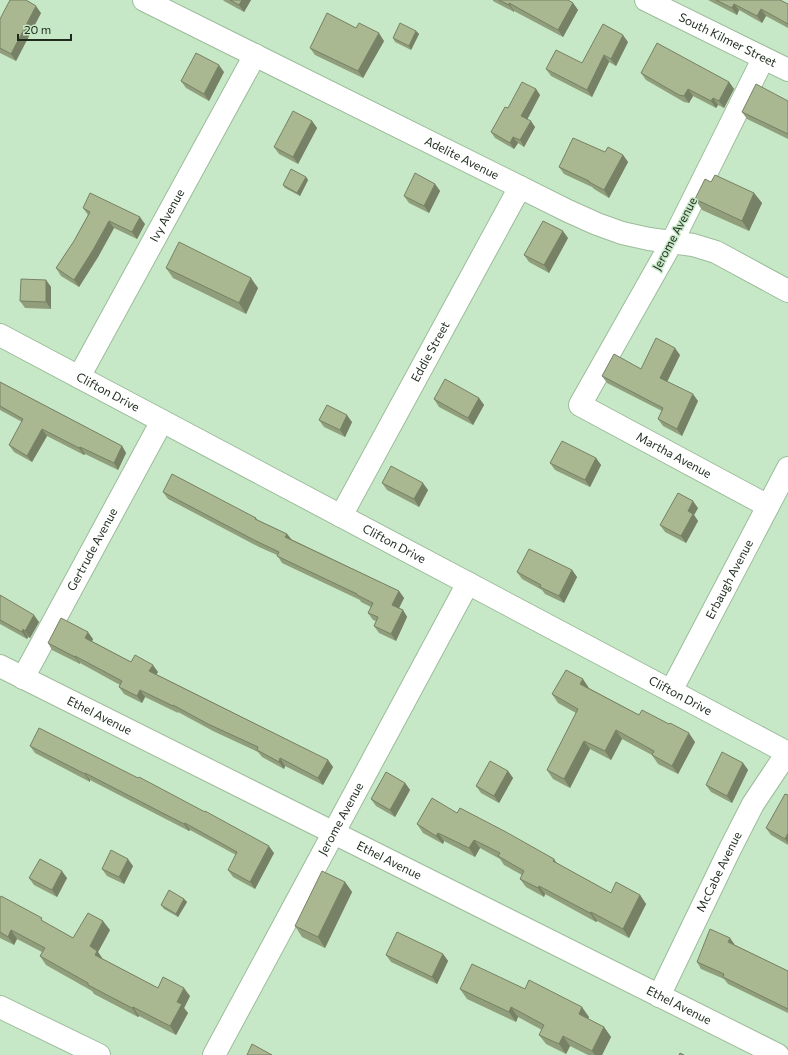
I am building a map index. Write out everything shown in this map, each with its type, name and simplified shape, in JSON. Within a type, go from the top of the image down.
[{"type":"street","name":"Adelite Avenue","points":[[144,0],[597,224],[622,233],[649,240],[693,245],[716,252],[788,291]]},
{"type":"street","name":"South Kilmer Street","points":[[646,0],[788,70]]},
{"type":"street","name":"Ivy Avenue","points":[[79,377],[255,55]]},
{"type":"street","name":"Jerome Avenue","points":[[580,405],[672,242],[763,58]]},
{"type":"street","name":"Eddie Street","points":[[341,516],[520,187]]},
{"type":"street","name":"Clifton Drive","points":[[0,335],[788,753]]},
{"type":"street","name":"Martha Avenue","points":[[580,405],[768,506]]},
{"type":"street","name":"Gertrude Avenue","points":[[23,678],[162,421]]},
{"type":"street","name":"Erbaugh Avenue","points":[[671,691],[788,468]]},
{"type":"street","name":"Jerome Avenue","points":[[214,1055],[468,583]]},
{"type":"street","name":"Ethel Avenue","points":[[0,666],[778,1055]]},
{"type":"street","name":"McCabe Avenue","points":[[659,996],[729,850],[753,804],[788,753]]},
{"type":"street","points":[[0,1007],[99,1055]]},
{"type":"building","points":[[10,0],[26,0],[36,6],[11,54],[0,48],[0,19]]},
{"type":"building","points":[[230,0],[242,0],[239,5]]},
{"type":"building","points":[[499,0],[568,0],[573,3],[558,30],[509,3],[509,5]]},
{"type":"building","points":[[716,0],[780,0],[788,4],[788,24],[761,9],[757,16],[734,4],[732,8]]},
{"type":"building","points":[[327,13],[356,28],[359,23],[379,33],[358,71],[310,48]]},
{"type":"building","points":[[400,23],[416,31],[409,46],[393,38]]},
{"type":"building","points":[[603,24],[623,35],[611,59],[604,55],[587,90],[546,69],[556,50],[582,63]]},
{"type":"building","points":[[657,43],[729,82],[719,101],[713,98],[711,101],[688,89],[684,96],[679,95],[641,73]]},
{"type":"building","points":[[196,53],[219,65],[204,94],[181,81]]},
{"type":"building","points":[[522,82],[536,89],[521,116],[531,121],[520,140],[513,137],[510,143],[491,132],[505,107],[508,108]]},
{"type":"building","points":[[756,84],[788,101],[788,134],[742,112]]},
{"type":"building","points":[[293,111],[312,121],[293,157],[274,147]]},
{"type":"building","points":[[573,138],[605,152],[608,147],[623,155],[604,190],[559,167]]},
{"type":"building","points":[[291,169],[306,177],[297,193],[283,185]]},
{"type":"building","points":[[415,173],[435,184],[424,206],[404,196]]},
{"type":"building","points":[[715,175],[754,193],[742,221],[695,199],[705,179],[711,182]]},
{"type":"building","points":[[90,193],[140,217],[132,232],[109,221],[74,280],[56,268],[74,241],[90,212],[83,208]]},
{"type":"building","points":[[543,221],[563,231],[544,265],[524,255]]},
{"type":"building","points":[[179,242],[251,278],[239,303],[166,268]]},
{"type":"building","points":[[21,279],[46,280],[46,302],[20,301]]},
{"type":"building","points":[[656,338],[675,348],[660,378],[693,394],[677,429],[658,419],[663,408],[602,376],[614,354],[641,369]]},
{"type":"building","points":[[445,379],[479,398],[468,418],[434,399]]},
{"type":"building","points":[[0,382],[122,446],[114,463],[80,447],[79,448],[42,429],[27,456],[9,445],[23,419],[0,406]]},
{"type":"building","points":[[327,405],[347,415],[340,430],[319,420]]},
{"type":"building","points":[[562,441],[596,458],[585,480],[550,463]]},
{"type":"building","points":[[391,466],[423,483],[414,499],[382,483]]},
{"type":"building","points":[[172,474],[256,518],[255,519],[287,534],[285,537],[399,591],[392,605],[403,610],[391,634],[374,626],[378,617],[368,613],[373,603],[277,556],[279,552],[163,492]]},
{"type":"building","points":[[678,493],[693,501],[688,511],[693,514],[681,536],[660,525]]},
{"type":"building","points":[[529,549],[572,570],[559,596],[540,587],[541,585],[517,572]]},
{"type":"building","points":[[0,595],[34,615],[25,631],[23,629],[22,632],[0,620]]},
{"type":"building","points":[[61,618],[88,632],[85,638],[131,662],[135,655],[153,665],[149,671],[328,760],[318,778],[280,758],[279,762],[257,750],[258,747],[208,724],[173,705],[140,690],[137,696],[119,687],[122,681],[48,643]]},
{"type":"building","points":[[566,670],[583,679],[580,684],[639,715],[642,710],[689,733],[672,766],[652,755],[654,751],[616,730],[605,751],[584,741],[564,779],[547,770],[578,709],[552,694]]},
{"type":"building","points":[[39,728],[138,778],[139,777],[269,846],[250,882],[228,870],[237,852],[185,823],[184,824],[30,746]]},
{"type":"building","points":[[722,752],[743,763],[727,796],[706,785]]},
{"type":"building","points":[[490,761],[508,771],[494,796],[476,786]]},
{"type":"building","points":[[386,772],[405,783],[390,810],[371,799]]},
{"type":"building","points":[[785,794],[788,795],[788,833],[785,839],[766,828]]},
{"type":"building","points":[[432,798],[457,813],[460,808],[506,832],[554,859],[553,861],[611,893],[616,882],[640,895],[623,929],[539,886],[538,888],[520,879],[524,871],[498,856],[500,853],[474,840],[469,848],[438,833],[436,836],[417,824]]},
{"type":"building","points":[[111,850],[128,859],[119,877],[102,869]]},
{"type":"building","points":[[40,859],[62,871],[52,890],[29,878]]},
{"type":"building","points":[[322,871],[345,882],[318,937],[295,926]]},
{"type":"building","points":[[169,890],[184,899],[176,914],[161,905]]},
{"type":"building","points":[[1,896],[42,918],[41,920],[73,938],[88,913],[103,921],[90,946],[97,951],[95,955],[158,988],[163,977],[184,988],[177,1002],[182,1004],[170,1026],[88,985],[88,983],[40,956],[45,948],[11,930],[8,937],[0,932]]},
{"type":"building","points":[[710,929],[730,938],[728,942],[788,971],[788,1009],[723,977],[724,974],[697,962]]},
{"type":"building","points":[[397,932],[443,954],[432,977],[386,955]]},
{"type":"building","points":[[472,964],[525,989],[529,980],[582,1007],[579,1014],[604,1027],[592,1051],[563,1036],[559,1044],[539,1035],[544,1025],[511,1007],[509,1012],[460,989]]},
{"type":"building","points":[[252,1044],[272,1055],[247,1055]]}]
